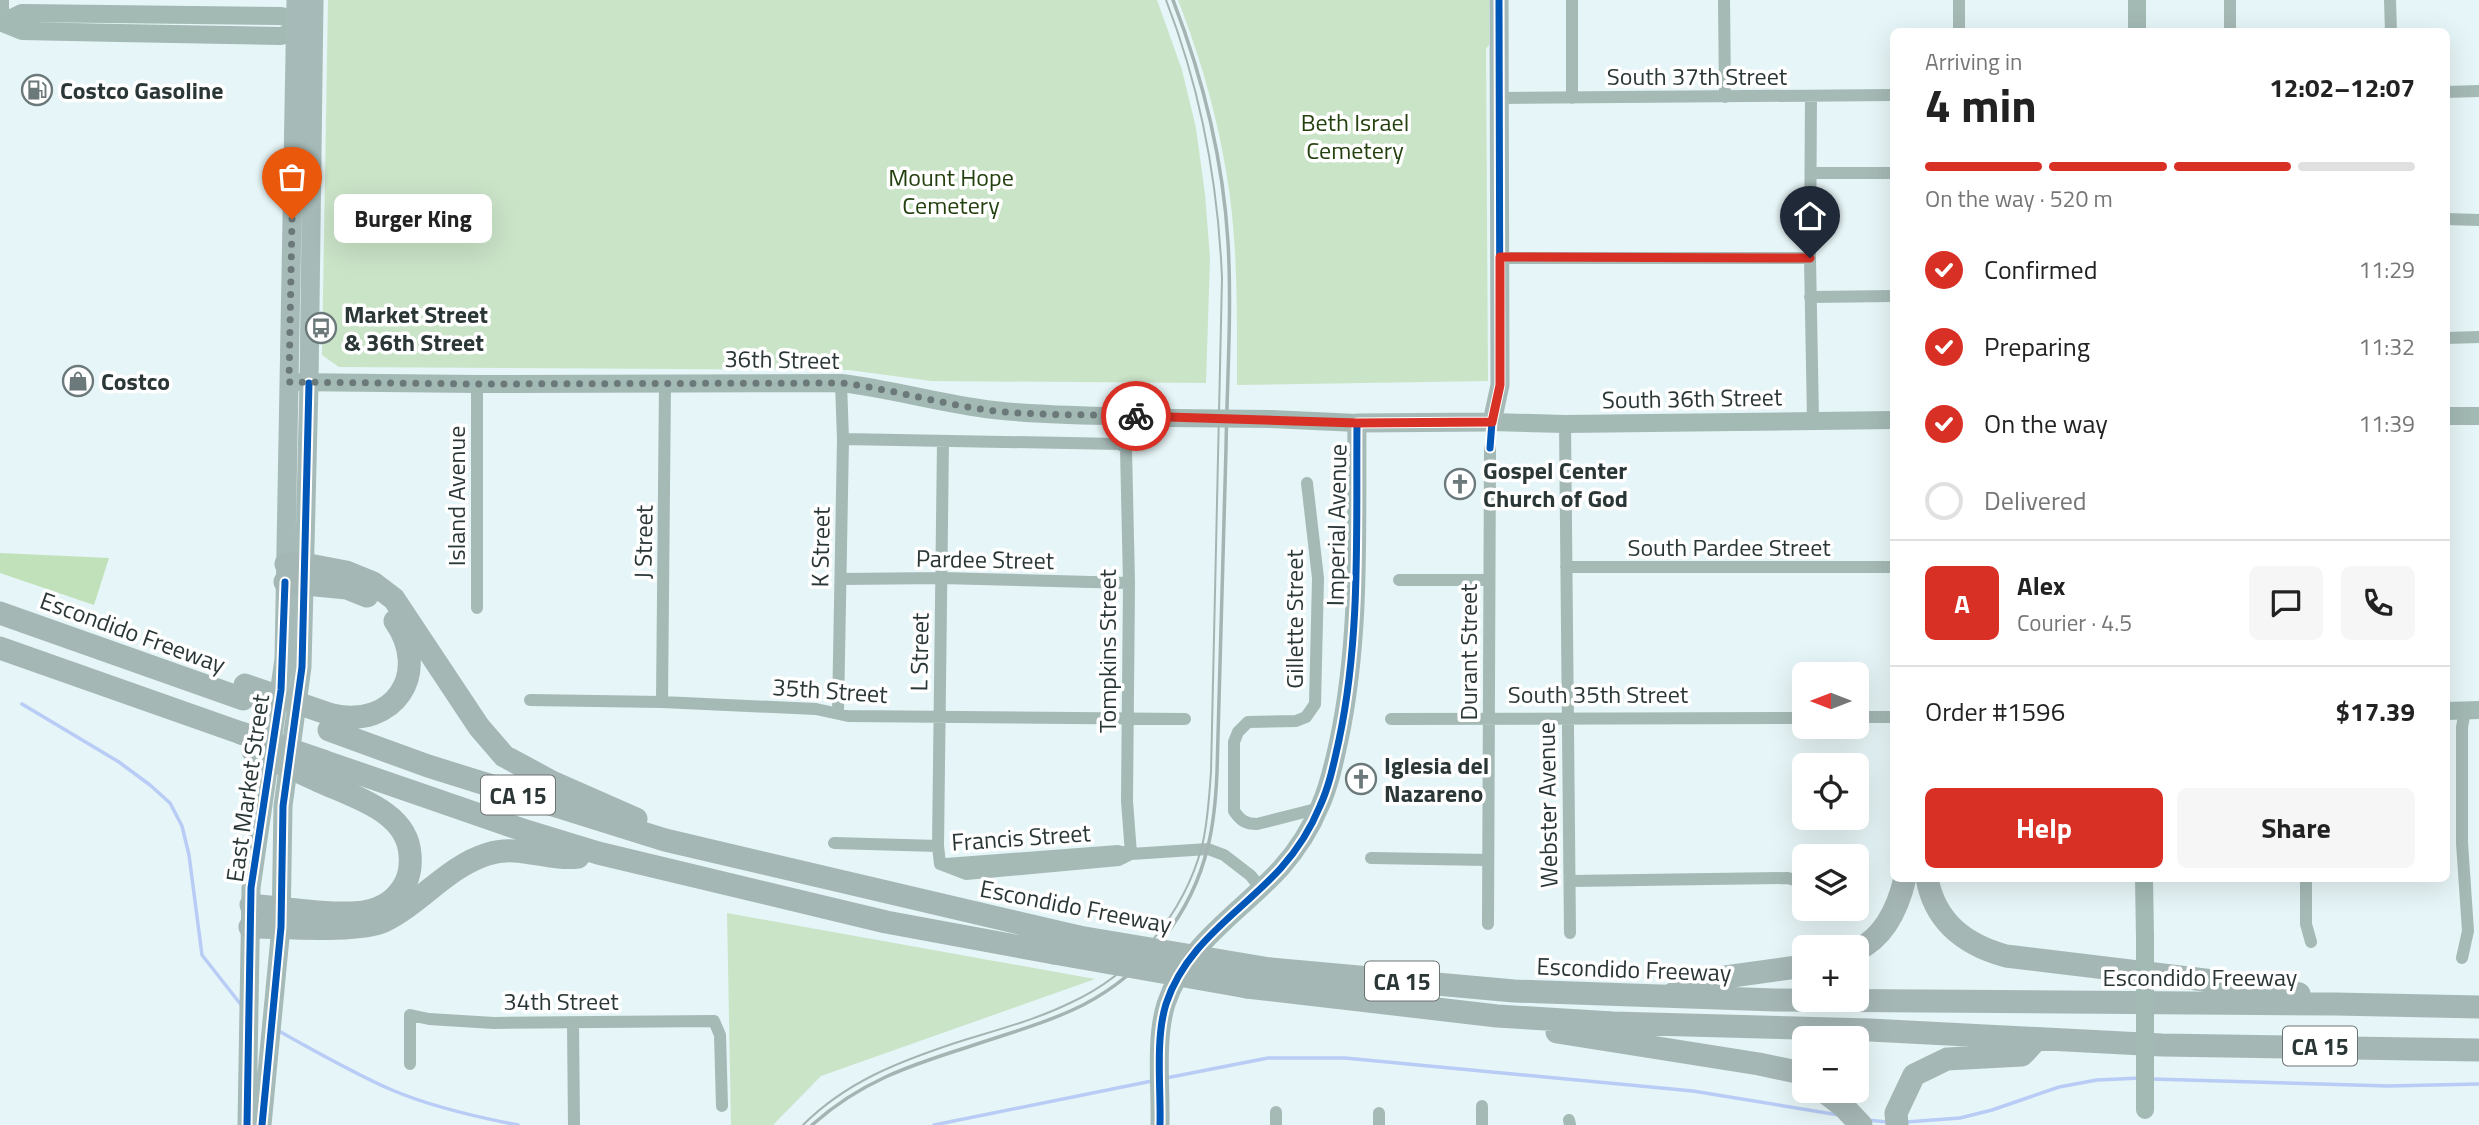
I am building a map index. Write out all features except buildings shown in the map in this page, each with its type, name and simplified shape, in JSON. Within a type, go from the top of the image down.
[{"type":"highway","points":[[295,573],[346,572],[373,583],[394,598],[479,727],[504,756],[552,782],[709,851]]},
{"type":"highway","points":[[295,573],[362,593],[393,618],[408,648],[409,667],[404,686],[393,701],[382,711],[366,718],[348,718],[330,723]]},
{"type":"highway","name":"Escondido Freeway","points":[[0,613],[244,692],[330,723],[428,766],[600,821],[709,851],[1079,937],[1270,969],[1514,991],[1775,1000],[2479,1007]]},
{"type":"highway","points":[[0,648],[118,691],[135,711],[241,739],[321,771],[393,819],[408,839],[411,863],[409,876],[396,897],[382,906],[364,912],[250,916]]},
{"type":"highway","name":"Escondido Freeway","points":[[321,771],[598,853],[886,922],[1247,987],[1497,1016],[1613,1023],[1870,1030],[2162,1045],[2479,1050]]},
{"type":"highway","points":[[281,917],[356,927],[380,923],[468,862],[489,853],[516,849],[575,858],[598,853]]},
{"type":"highway","points":[[1869,944],[1890,921],[1904,882]]},
{"type":"highway","points":[[1928,882],[1942,916],[1960,936],[1984,950],[2006,956],[2279,989],[2335,1004]]},
{"type":"highway","points":[[1669,996],[1696,981],[1792,968]]},
{"type":"highway","points":[[1497,1016],[1539,1030],[1792,1071]]},
{"type":"highway","points":[[1897,1119],[1914,1075],[1947,1059],[2022,1055],[2037,1039]]},
{"type":"highway","points":[[1839,1103],[1861,1125]]},
{"type":"main road","name":"East Market Street","points":[[262,1125],[281,917],[283,806],[302,667],[295,573],[289,382],[300,19],[314,0]]},
{"type":"main road","points":[[1492,422],[1500,385],[1499,0]]},
{"type":"main road","points":[[2137,0],[2137,28]]},
{"type":"main road","points":[[1,22],[22,13],[281,16],[300,19]]},
{"type":"main road","name":"East Market Street","points":[[247,1125],[250,916],[255,856],[281,690],[295,573],[309,383],[300,19]]},
{"type":"main road","name":"36th Street","points":[[289,382],[841,383],[997,411],[1357,423]]},
{"type":"main road","points":[[2450,416],[2479,416]]},
{"type":"main road","name":"South 36th Street","points":[[1492,422],[1565,424],[1890,420]]},
{"type":"main road","name":"Imperial Avenue","points":[[1160,1125],[1161,1025],[1176,979],[1187,960],[1212,932],[1282,867],[1302,841],[1331,780],[1345,713],[1352,659],[1357,423],[1492,422]]},
{"type":"main road","points":[[2450,711],[2472,711]]},
{"type":"main road","points":[[2144,882],[2145,1118]]},
{"type":"street","points":[[1,22],[3,0]]},
{"type":"street","points":[[1572,0],[1572,98]]},
{"type":"street","points":[[1724,0],[1724,97]]},
{"type":"street","points":[[1959,0],[1959,28]]},
{"type":"street","points":[[2230,0],[2230,28]]},
{"type":"street","points":[[2390,0],[2391,28]]},
{"type":"street","points":[[2450,92],[2479,91]]},
{"type":"street","points":[[1811,96],[1810,297],[1813,420]]},
{"type":"street","name":"South 37th Street","points":[[1500,98],[1890,96]]},
{"type":"street","points":[[1811,173],[1890,173]]},
{"type":"street","points":[[2450,219],[2479,220]]},
{"type":"street","points":[[1500,257],[1810,258]]},
{"type":"street","points":[[1810,297],[1890,296]]},
{"type":"street","points":[[2450,338],[2479,337]]},
{"type":"street","name":"J Street","points":[[662,702],[665,383]]},
{"type":"street","name":"K Street","points":[[838,712],[843,439],[841,383]]},
{"type":"street","name":"Island Avenue","points":[[477,384],[477,608]]},
{"type":"street","name":"Webster Avenue","points":[[1565,424],[1570,933]]},
{"type":"street","points":[[843,439],[943,441]]},
{"type":"street","name":"Tompkins Street","points":[[943,441],[1119,444],[1126,448],[1129,583],[1127,801],[1131,854]]},
{"type":"street","name":"L Street","points":[[940,864],[938,846],[943,441]]},
{"type":"street","name":"Durant Street","points":[[1488,924],[1490,448]]},
{"type":"street","name":"Gillette Street","points":[[1307,483],[1318,578],[1315,704],[1306,717],[1296,721],[1248,722],[1238,732],[1234,742],[1234,811],[1240,820],[1257,824],[1320,808]]},
{"type":"street","name":"South Pardee Street","points":[[1566,567],[1890,567]]},
{"type":"street","name":"Pardee Street","points":[[841,579],[942,578],[1129,583]]},
{"type":"street","points":[[1399,580],[1489,580]]},
{"type":"street","name":"35th Street","points":[[530,700],[662,702],[816,709],[848,716],[1185,719]]},
{"type":"street","points":[[2462,958],[2468,931],[2462,843],[2462,727],[2472,711]]},
{"type":"street","points":[[1869,717],[1890,717]]},
{"type":"street","name":"South 35th Street","points":[[1391,719],[1792,718]]},
{"type":"street","name":"Francis Street","points":[[834,844],[938,846]]},
{"type":"street","name":"Francis Street","points":[[940,864],[966,874],[1119,860],[1131,854],[1208,849],[1224,855],[1250,875],[1261,888]]},
{"type":"street","points":[[1371,858],[1488,860]]},
{"type":"street","points":[[1570,881],[1792,880]]},
{"type":"street","points":[[2306,882],[2306,924],[2311,942]]},
{"type":"street","name":"34th Street","points":[[410,1064],[410,1015],[429,1019],[494,1023],[714,1021],[720,1035],[722,1106]]},
{"type":"street","points":[[573,1023],[574,1123]]},
{"type":"street","points":[[1482,1106],[1482,1125]]},
{"type":"green space","name":"Mount Hope Cemetery","points":[[328,0],[1157,0],[1182,70],[1196,128],[1205,194],[1210,258],[1206,383],[931,381],[849,370],[339,367],[322,355]]},
{"type":"green space","name":"Beth Israel Cemetery","points":[[1178,0],[1489,0],[1489,45],[1486,49],[1488,381],[1237,385],[1236,267],[1226,172],[1210,97]]},
{"type":"green space","points":[[0,553],[109,558],[94,605],[0,573]]},
{"type":"green space","points":[[727,913],[1095,979],[821,1076],[773,1125],[731,1125]]},
{"type":"waterway","points":[[22,704],[119,762],[170,803],[182,826],[189,855],[202,955],[242,1006]]},
{"type":"waterway","points":[[277,1030],[334,1062],[407,1096],[454,1111],[518,1125]]},
{"type":"waterway","points":[[1166,1078],[1268,1058],[1345,1058],[1693,1091],[1839,1115]]},
{"type":"waterway","points":[[1906,1122],[1960,1118],[2059,1087],[2097,1080],[2141,1078]]},
{"type":"waterway","points":[[2152,1079],[2388,1086],[2479,1084]]},
{"type":"waterway","points":[[934,1125],[1152,1081]]},
{"type":"waterway","points":[[1867,1120],[1887,1122]]},
{"type":"tram line","points":[[803,1125],[855,1085],[893,1066],[1056,1009],[1093,991],[1135,959],[1153,939],[1183,895],[1194,871],[1207,819],[1211,772],[1222,278],[1206,137],[1189,68],[1166,0]]},
{"type":"railway","points":[[812,1125],[848,1097],[886,1077],[1055,1017],[1106,992],[1146,959],[1163,939],[1178,918],[1201,871],[1212,828],[1217,781],[1229,268],[1222,180],[1210,119],[1194,59],[1173,0]]},
{"type":"cycle path","points":[[1490,448],[1492,422],[1500,385],[1499,0]]},
{"type":"cycle path","points":[[262,1125],[281,927],[283,806],[302,667],[309,383]]},
{"type":"cycle path","points":[[1160,1125],[1161,1032],[1166,1004],[1175,982],[1200,946],[1293,854],[1312,822],[1329,781],[1339,740],[1351,661],[1357,542],[1357,423],[1492,422]]},
{"type":"cycle path","points":[[247,1125],[251,888],[281,690],[285,582]]},
{"type":"way so far","points":[[292,219],[289,382],[841,383],[997,411],[1136,416]]},
{"type":"place","name":"Costco Gasoline","points":[[37,90]]},
{"type":"place","name":"Burger King","points":[[292,219]]},
{"type":"place","name":"Market Street & 36th Street","points":[[321,328]]},
{"type":"place","name":"Costco","points":[[78,381]]},
{"type":"place","name":"Gospel Center Church of God","points":[[1460,484]]},
{"type":"place","name":"Iglesia del Nazareno","points":[[1361,779]]},
{"type":"route","points":[[1136,416],[1357,423],[1492,422],[1500,385],[1500,257],[1810,258]]}]
